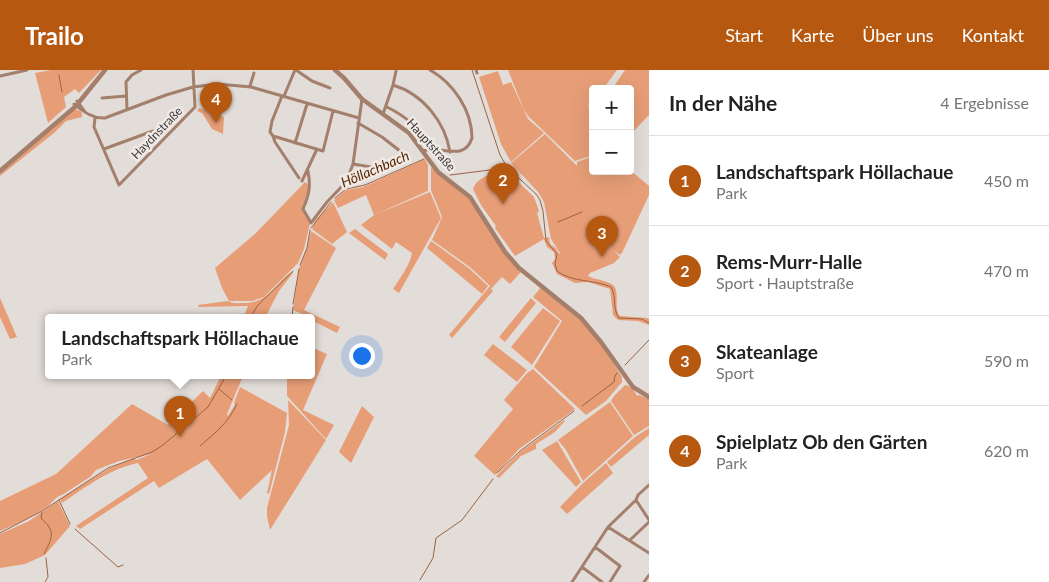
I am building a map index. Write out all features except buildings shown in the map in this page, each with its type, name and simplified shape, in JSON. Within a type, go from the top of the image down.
[{"type":"street","points":[[0,76],[15,71],[27,70]]},
{"type":"street","points":[[0,170],[60,120],[105,70]]},
{"type":"street","points":[[127,110],[126,82],[132,75],[141,70]]},
{"type":"street","name":"Haydnstraße","points":[[104,149],[120,185],[195,107],[193,70]]},
{"type":"street","points":[[299,178],[271,135],[272,121],[296,70],[312,81],[330,88]]},
{"type":"street","name":"Hauptstraße","points":[[335,70],[362,99],[405,129],[417,141],[438,172],[470,197],[501,245],[524,273],[581,318],[602,342],[633,387],[649,397]]},
{"type":"street","points":[[423,151],[429,149],[457,152],[472,141],[470,120],[464,106],[443,79],[430,70]]},
{"type":"street","points":[[383,114],[394,85],[396,71]]},
{"type":"street","points":[[250,87],[254,73]]},
{"type":"street","points":[[77,103],[86,113],[95,118],[105,118],[156,98],[193,88],[218,84],[250,87],[333,111],[359,121],[400,151]]},
{"type":"street","points":[[394,85],[418,98],[434,114],[446,136],[450,152]]},
{"type":"street","points":[[102,98],[126,96]]},
{"type":"street","points":[[308,171],[311,186],[303,209],[311,223],[327,202],[344,185],[352,164],[362,99]]},
{"type":"street","points":[[296,143],[307,104]]},
{"type":"street","points":[[387,107],[415,125],[429,149]]},
{"type":"street","points":[[271,135],[323,150],[333,111]]},
{"type":"street","points":[[95,118],[94,127],[104,149],[153,131]]},
{"type":"street","points":[[302,182],[317,149]]},
{"type":"street","points":[[352,164],[371,167]]},
{"type":"street","points":[[572,582],[608,527],[649,485]]},
{"type":"street","points":[[630,540],[649,521],[636,500]]},
{"type":"street","points":[[608,527],[649,552]]},
{"type":"street","points":[[595,547],[620,566],[610,582]]},
{"type":"street","points":[[582,567],[602,582]]},
{"type":"street","points":[[644,582],[649,575]]},
{"type":"shaded area","points":[[51,70],[101,70],[79,93],[75,89],[64,97],[66,107],[48,123],[35,73]]},
{"type":"shaded area","points":[[508,70],[617,70],[606,85],[589,85],[589,156],[575,161],[524,110]]},
{"type":"shaded area","points":[[625,70],[649,70],[649,115],[634,131],[634,85],[615,85]]},
{"type":"shaded area","points":[[498,71],[503,85],[511,82],[528,119],[544,133],[511,162],[501,144],[479,77]]},
{"type":"shaded area","points":[[199,108],[224,117],[223,134],[212,129],[202,113],[197,111]]},
{"type":"shaded area","points":[[75,109],[82,113],[82,117],[66,121],[54,133],[0,176],[0,173]]},
{"type":"shaded area","points":[[545,134],[577,166],[577,162],[589,158],[589,175],[634,175],[634,173],[649,186],[649,195],[622,253],[620,255],[614,251],[620,257],[614,263],[590,273],[588,276],[608,282],[614,286],[620,316],[647,318],[649,319],[649,325],[638,321],[618,320],[613,315],[610,289],[588,282],[575,283],[557,274],[552,263],[555,259],[554,252],[547,247],[544,239],[515,256],[495,228],[496,226],[481,205],[473,189],[478,181],[486,176],[505,169],[534,197],[539,211],[537,213],[544,238],[549,237],[550,244],[560,253],[551,239],[544,202],[538,192],[511,163]]},
{"type":"shaded area","points":[[425,159],[428,165],[428,191],[374,215],[366,195],[338,208],[334,200],[346,190],[363,187]]},
{"type":"shaded area","points":[[431,167],[469,199],[521,272],[510,284],[502,277],[491,289],[493,291],[452,338],[449,335],[490,286],[471,268],[432,240],[442,217],[431,190]]},
{"type":"shaded area","points":[[305,182],[310,186],[302,209],[310,223],[304,249],[298,263],[264,297],[252,301],[229,301],[215,268],[256,233]]},
{"type":"shaded area","points":[[430,192],[441,218],[399,293],[393,289],[407,267],[412,253],[396,242],[392,249],[361,225],[374,215]]},
{"type":"shaded area","points":[[333,202],[347,232],[332,244],[312,229],[315,221]]},
{"type":"shaded area","points":[[355,229],[388,254],[385,260],[349,233]]},
{"type":"shaded area","points":[[311,231],[336,248],[304,310],[312,314],[302,314],[293,310],[299,269]]},
{"type":"shaded area","points":[[431,241],[470,269],[488,286],[482,294],[427,248]]},
{"type":"shaded area","points":[[293,271],[279,291],[267,314],[245,314],[248,306],[199,307],[198,305],[228,301],[244,303],[260,300],[271,292]]},
{"type":"shaded area","points":[[541,287],[586,325],[601,344],[622,377],[622,382],[606,401],[586,415],[534,367],[562,321],[533,297]]},
{"type":"shaded area","points":[[0,298],[17,337],[10,339],[0,317]]},
{"type":"shaded area","points":[[531,298],[536,303],[505,342],[499,337]]},
{"type":"shaded area","points":[[543,308],[560,321],[532,365],[511,347]]},
{"type":"shaded area","points":[[315,315],[340,327],[337,333],[315,322]]},
{"type":"shaded area","points":[[493,344],[527,370],[517,382],[484,355]]},
{"type":"shaded area","points":[[315,349],[327,354],[303,410],[334,425],[326,439],[287,396],[287,379],[315,379]]},
{"type":"shaded area","points":[[533,369],[575,409],[519,449],[495,475],[474,456],[513,409],[504,400],[527,373]]},
{"type":"shaded area","points":[[220,379],[242,379],[227,414],[228,416],[235,404],[240,387],[287,413],[285,432],[269,494],[267,493],[272,470],[240,500],[207,459],[159,488],[154,481],[80,529],[76,526],[148,478],[138,463],[108,474],[62,503],[60,499],[108,469],[134,458],[136,460],[151,454],[119,461],[96,470],[90,477],[58,497],[41,511],[0,531],[0,501],[56,474],[132,404],[168,425],[203,391],[210,398]]},
{"type":"shaded area","points":[[625,385],[629,386],[637,396],[649,399],[649,426],[634,435],[611,401]]},
{"type":"shaded area","points":[[288,400],[326,440],[270,530],[267,508],[289,425]]},
{"type":"shaded area","points":[[610,402],[633,436],[583,481],[566,450],[558,440]]},
{"type":"shaded area","points":[[362,406],[374,417],[351,463],[339,452]]},
{"type":"shaded area","points":[[564,420],[555,432],[536,444],[536,449],[521,456],[499,478],[496,476],[520,452]]},
{"type":"shaded area","points":[[649,428],[649,435],[611,467],[607,462],[635,437]]},
{"type":"shaded area","points":[[557,441],[581,482],[576,487],[542,450]]},
{"type":"shaded area","points":[[606,463],[613,473],[567,514],[560,507]]},
{"type":"shaded area","points":[[58,501],[70,526],[45,555],[25,564],[0,568],[0,534],[29,521]]},
{"type":"waterway","points":[[472,70],[500,155],[507,167],[540,200],[546,241],[557,254],[555,264],[557,271],[576,279],[611,287],[619,318],[642,319],[649,323]]},
{"type":"waterway","points":[[59,75],[62,92]]},
{"type":"waterway","name":"Höllachbach","points":[[335,198],[346,189],[365,185],[424,159]]},
{"type":"waterway","name":"Höllachbach","points":[[450,175],[506,168]]},
{"type":"waterway","name":"Höllachbach","points":[[311,228],[331,202]]},
{"type":"waterway","points":[[558,222],[582,212]]},
{"type":"waterway","name":"Höllachbach","points":[[300,265],[307,248],[310,230]]},
{"type":"waterway","points":[[293,304],[299,269]]},
{"type":"waterway","name":"Höllachbach","points":[[252,314],[258,305],[293,271]]},
{"type":"waterway","points":[[292,314],[293,307]]},
{"type":"waterway","points":[[625,365],[649,340]]},
{"type":"waterway","points":[[582,406],[614,382],[617,373]]},
{"type":"waterway","name":"Höllachbach","points":[[0,533],[42,511],[108,468],[152,452],[163,445],[208,407],[224,379]]},
{"type":"waterway","points":[[219,389],[232,400]]},
{"type":"waterway","points":[[200,446],[226,422],[237,404]]},
{"type":"waterway","points":[[497,473],[520,451],[574,411]]},
{"type":"waterway","points":[[420,580],[433,558],[436,538],[462,520],[493,479]]},
{"type":"waterway","points":[[59,500],[70,524]]},
{"type":"waterway","points":[[42,512],[41,518],[51,530],[50,540],[44,554]]},
{"type":"waterway","points":[[75,529],[118,567],[123,565]]},
{"type":"waterway","points":[[45,582],[48,577],[46,558]]},
{"type":"place","name":"Spielplatz Ob den Gärten","points":[[216,123]]},
{"type":"place","name":"Rems-Murr-Halle","points":[[503,204]]},
{"type":"place","name":"Skateanlage","points":[[602,257]]},
{"type":"place","name":"Landschaftspark Höllachaue","points":[[180,437]]}]
